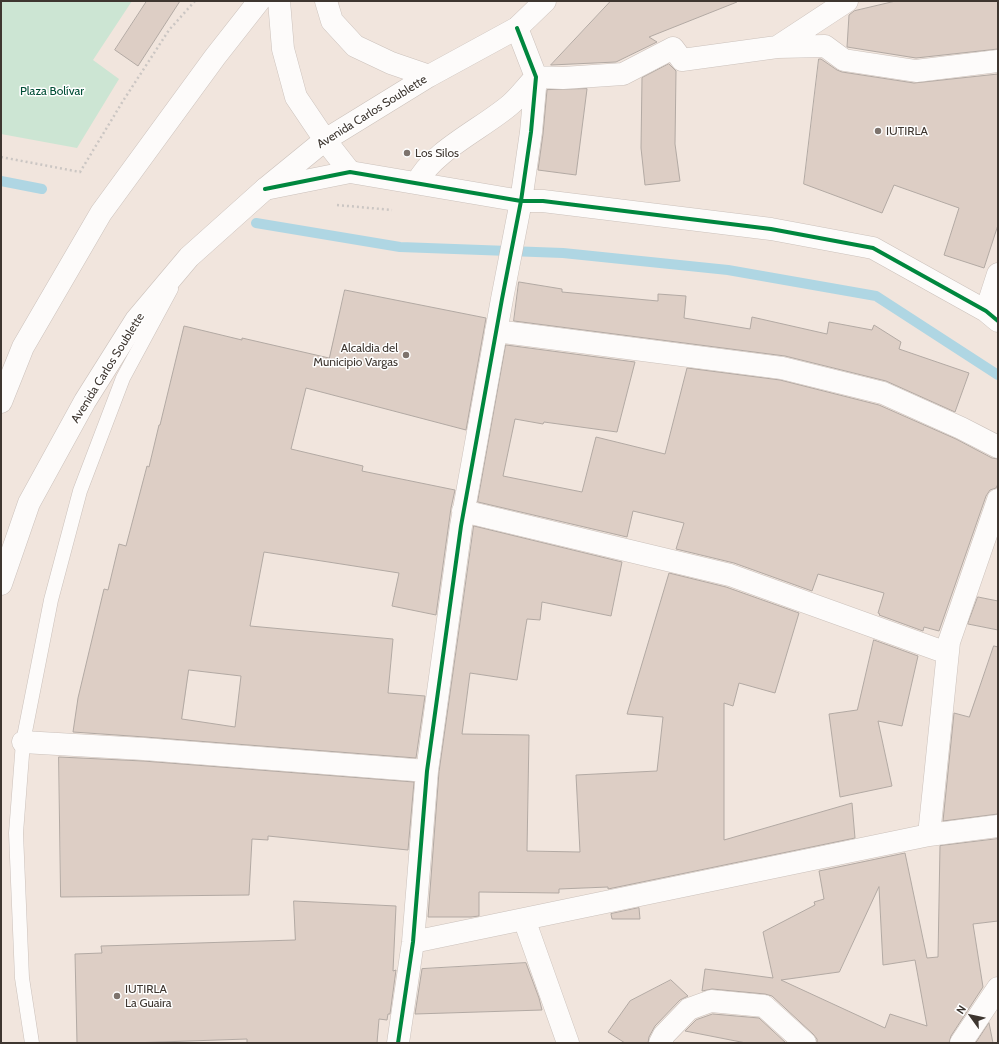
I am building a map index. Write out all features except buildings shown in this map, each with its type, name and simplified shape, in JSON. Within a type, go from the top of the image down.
[{"type":"street","points":[[1,402],[23,347],[101,213],[215,57],[259,1]]},
{"type":"street","points":[[280,1],[283,49],[296,97],[325,140],[350,172]]},
{"type":"street","points":[[326,1],[332,21],[355,46],[391,64],[429,76]]},
{"type":"street","name":"Avenida Carlos Soublette","points":[[1,584],[29,503],[85,401],[136,320],[189,257],[265,189],[325,140],[429,76],[517,28],[545,1]]},
{"type":"street","points":[[776,47],[847,1]]},
{"type":"street","points":[[398,1043],[413,942],[427,771],[463,511],[521,201],[531,132],[536,77],[517,28]]},
{"type":"street","points":[[417,184],[421,174],[443,154],[511,104],[536,77],[563,78],[623,74],[673,48],[682,60],[776,47],[825,46],[844,60],[916,71],[998,61]]},
{"type":"street","points":[[265,189],[350,172],[521,201],[543,201],[771,229],[873,248],[992,316],[998,274]]},
{"type":"street","points":[[496,331],[782,368],[883,393],[961,428],[998,447]]},
{"type":"street","points":[[930,835],[949,642],[998,500]]},
{"type":"street","points":[[463,511],[730,575],[947,653]]},
{"type":"street","points":[[23,742],[144,749],[427,771]]},
{"type":"street","points":[[413,942],[930,835],[998,826]]},
{"type":"street","points":[[524,919],[568,1043]]},
{"type":"street","points":[[961,1043],[998,988]]},
{"type":"street","points":[[660,1043],[664,1035],[689,1009],[711,1002],[764,1006],[805,1043]]},
{"type":"lane","points":[[32,1043],[22,978],[16,833],[23,742],[51,600],[80,491],[124,378],[189,257]]},
{"type":"path","points":[[1,157],[80,172],[123,101],[170,30],[195,1]]},
{"type":"green space","name":"Plaza Bolívar","points":[[1,1],[132,1],[93,60],[119,79],[77,148],[1,134]]},
{"type":"waterway","points":[[1,181],[42,189]]},
{"type":"waterway","points":[[256,223],[400,247],[563,253],[728,270],[876,296],[998,375]]},
{"type":"cycle path","points":[[398,1043],[413,942],[427,771],[461,526],[521,201],[531,132],[536,77],[517,28]]},
{"type":"cycle path","points":[[265,189],[350,172],[521,201],[543,201],[771,229],[873,248],[986,311],[998,321]]},
{"type":"place","name":"IUTIRLA","points":[[878,131]]},
{"type":"place","name":"Los Silos","points":[[407,153]]},
{"type":"place","name":"Alcaldia del Municipio Vargas","points":[[406,355]]},
{"type":"place","name":"IUTIRLA La Guaira","points":[[117,996]]}]
